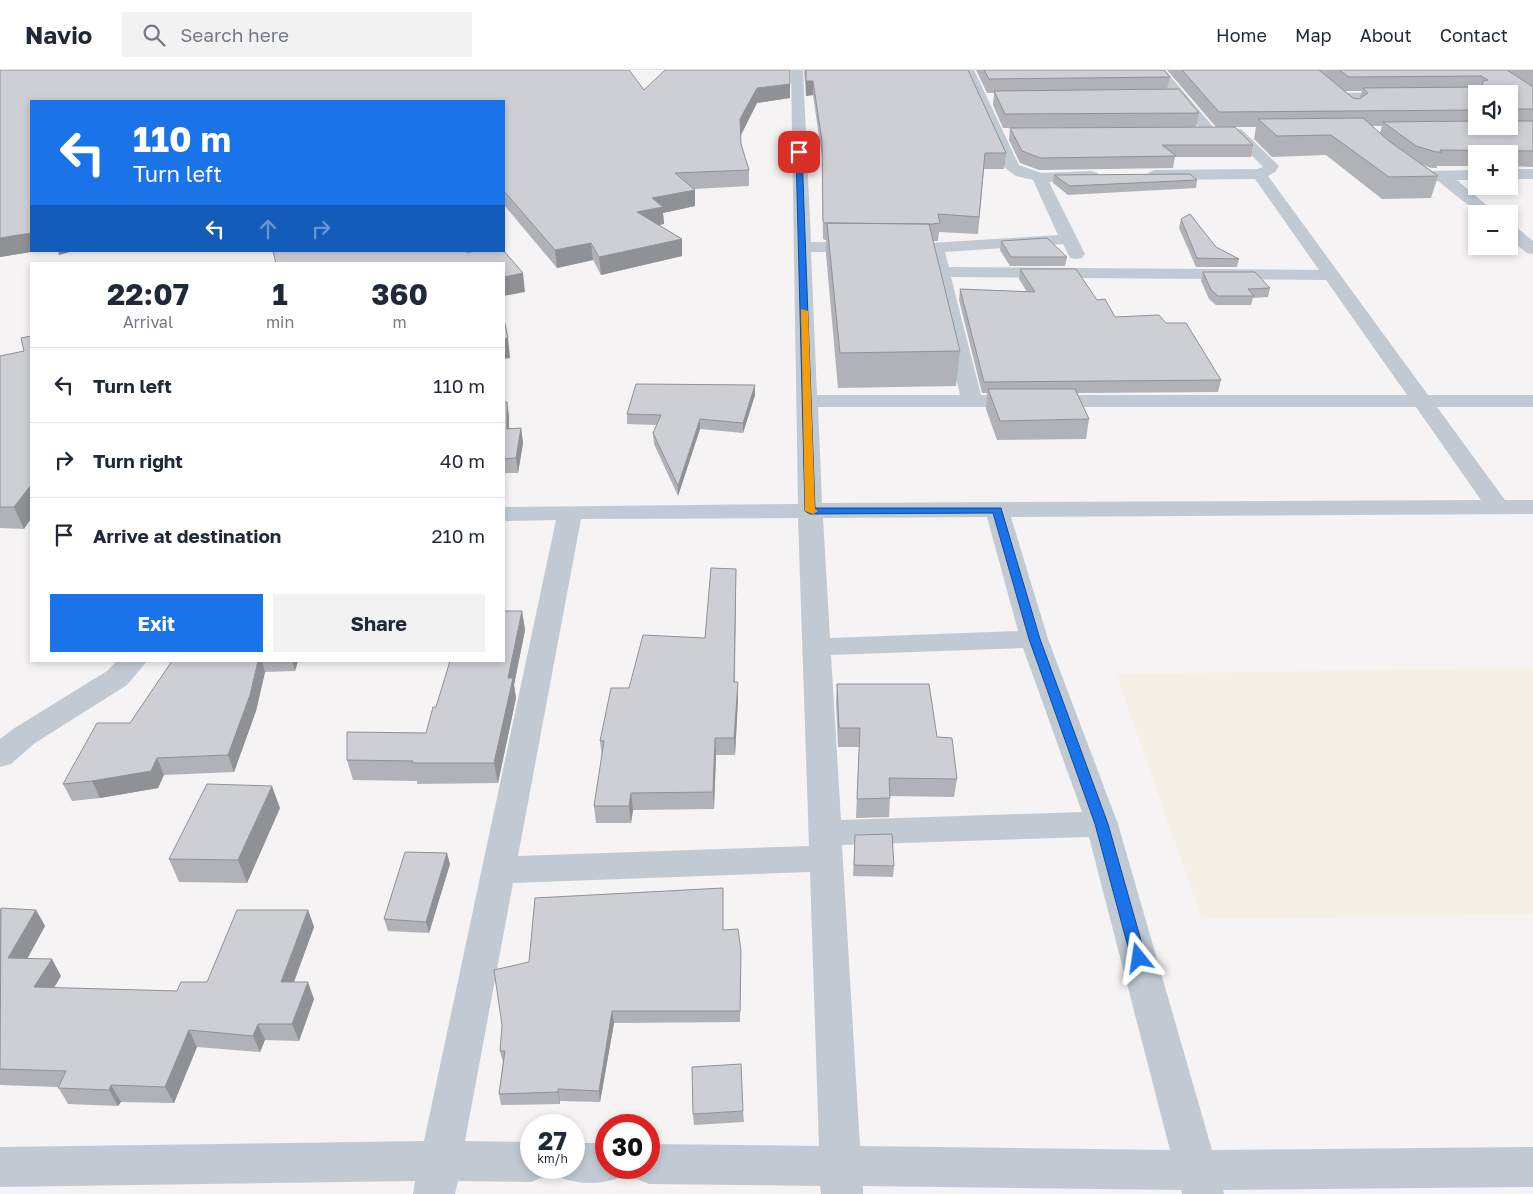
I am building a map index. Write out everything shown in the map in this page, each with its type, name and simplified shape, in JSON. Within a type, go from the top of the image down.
[{"type":"street","points":[[797,70],[810,511],[842,1180]]},
{"type":"street","points":[[968,70],[987,98],[1004,134],[1013,168],[1039,177],[1106,176]]},
{"type":"street","points":[[1158,70],[1210,133]]},
{"type":"street","points":[[1327,86],[1356,108]]},
{"type":"street","points":[[1341,97],[1409,96]]},
{"type":"street","points":[[1161,97],[1181,97]]},
{"type":"street","points":[[1144,175],[1266,173],[1271,166],[1236,132]]},
{"type":"street","points":[[1162,133],[1255,132]]},
{"type":"street","points":[[1390,156],[1405,168],[1417,173],[1442,176],[1468,175]]},
{"type":"street","points":[[1259,174],[1498,507]]},
{"type":"street","points":[[1518,174],[1533,174]]},
{"type":"street","points":[[1442,176],[1478,205]]},
{"type":"street","points":[[1039,177],[1086,273]]},
{"type":"street","points":[[1518,237],[1533,249]]},
{"type":"street","points":[[802,247],[931,248],[1068,239]]},
{"type":"street","points":[[931,248],[936,251],[972,401]]},
{"type":"street","points":[[941,272],[1332,275]]},
{"type":"street","points":[[807,401],[1533,401]]},
{"type":"street","points":[[505,514],[570,512],[1533,507]]},
{"type":"street","points":[[997,510],[1034,639],[1102,824],[1200,1182]]},
{"type":"street","points":[[437,1177],[500,870],[570,512]]},
{"type":"street","points":[[816,648],[1034,639]]},
{"type":"street","points":[[0,756],[24,736],[117,678],[132,662]]},
{"type":"street","points":[[500,870],[1102,824]]},
{"type":"street","points":[[0,1167],[437,1177],[520,1164]]},
{"type":"street","points":[[660,1165],[842,1180],[1200,1182],[1533,1167]]},
{"type":"sand","points":[[1533,668],[1533,914],[1202,919],[1116,674]]},
{"type":"building","points":[[0,70],[629,70],[644,90],[665,70],[790,70],[790,84],[757,88],[740,119],[741,144],[749,170],[675,173],[695,190],[652,198],[663,207],[637,212],[682,239],[599,257],[591,243],[555,250],[505,192],[505,100],[30,100],[30,233],[0,238]]},
{"type":"building","points":[[806,70],[968,70],[1006,153],[985,153],[979,217],[938,214],[940,223],[932,224],[825,223],[823,221],[822,141],[813,81],[806,81]]},
{"type":"building","points":[[984,70],[1164,70],[1170,77],[989,79]]},
{"type":"building","points":[[1182,70],[1319,70],[1353,98],[1359,99],[1368,93],[1363,88],[1468,87],[1468,110],[1219,112]]},
{"type":"building","points":[[1339,70],[1507,70],[1533,87],[1533,109],[1518,109],[1518,85],[1482,85],[1483,81],[1488,80],[1481,76],[1349,77]]},
{"type":"building","points":[[1179,89],[1199,113],[1005,114],[994,91]]},
{"type":"building","points":[[1363,118],[1389,141],[1438,176],[1389,177],[1331,135],[1277,136],[1258,119]]},
{"type":"building","points":[[1468,121],[1468,135],[1518,135],[1518,121],[1533,121],[1533,151],[1518,151],[1518,145],[1468,145],[1468,150],[1440,150],[1442,152],[1436,152],[1416,146],[1383,122]]},
{"type":"building","points":[[1235,127],[1253,145],[1162,145],[1176,156],[1041,158],[1022,151],[1010,128]]},
{"type":"building","points":[[1190,174],[1197,180],[1070,186],[1054,175]]},
{"type":"building","points":[[1190,214],[1216,247],[1239,259],[1197,258],[1181,219]]},
{"type":"building","points":[[827,223],[929,224],[960,351],[840,353]]},
{"type":"building","points":[[1047,238],[1067,257],[1011,257],[1001,241]]},
{"type":"building","points":[[273,252],[505,252],[523,273],[505,277],[505,262],[276,262]]},
{"type":"building","points":[[1020,269],[1076,269],[1097,300],[1105,299],[1115,317],[1159,315],[1166,323],[1186,323],[1221,380],[984,382],[960,289],[1035,292]]},
{"type":"building","points":[[1203,272],[1255,272],[1270,288],[1248,289],[1254,296],[1218,296],[1211,290]]},
{"type":"building","points":[[505,324],[508,338],[505,339]]},
{"type":"building","points":[[30,336],[30,486],[14,507],[0,507],[0,356],[24,351],[21,338]]},
{"type":"building","points":[[636,384],[755,385],[743,423],[700,419],[678,486],[653,433],[661,415],[627,414]]},
{"type":"building","points":[[988,389],[1075,389],[1089,419],[1000,421]]},
{"type":"building","points":[[505,402],[507,402],[507,429],[521,428],[516,458],[505,459]]},
{"type":"building","points":[[711,568],[736,569],[734,682],[738,682],[734,738],[715,738],[713,792],[631,793],[629,806],[594,806],[604,741],[600,741],[611,688],[629,688],[643,635],[705,638]]},
{"type":"building","points":[[505,611],[522,611],[508,678],[513,678],[494,763],[412,763],[413,761],[347,760],[347,732],[426,733],[433,707],[436,707],[450,662],[505,662]]},
{"type":"building","points":[[171,662],[258,662],[250,695],[228,755],[157,758],[151,771],[63,784],[97,723],[130,723]]},
{"type":"building","points":[[837,684],[929,684],[937,737],[952,738],[957,779],[889,778],[890,798],[857,799],[860,728],[839,728]]},
{"type":"building","points":[[207,784],[272,786],[238,860],[169,859]]},
{"type":"building","points":[[892,834],[894,866],[854,865],[855,835]]},
{"type":"building","points":[[405,852],[447,853],[426,922],[384,919]]},
{"type":"building","points":[[723,888],[723,930],[738,929],[741,951],[740,1011],[612,1011],[599,1091],[558,1089],[558,1092],[499,1094],[505,1051],[500,1051],[502,1025],[494,970],[529,962],[535,898]]},
{"type":"building","points":[[1,908],[36,910],[8,958],[52,959],[34,987],[177,991],[181,982],[207,982],[237,910],[308,910],[281,982],[308,982],[292,1024],[258,1024],[253,1036],[189,1030],[165,1087],[111,1085],[109,1090],[58,1088],[66,1071],[0,1069]]},
{"type":"building","points":[[741,1064],[743,1111],[693,1114],[692,1067]]},
{"type":"slow traffic","points":[[804,311],[810,511],[813,511]]},
{"type":"route","points":[[799,152],[810,511],[997,510],[1034,639],[1102,824],[1139,958]]}]
